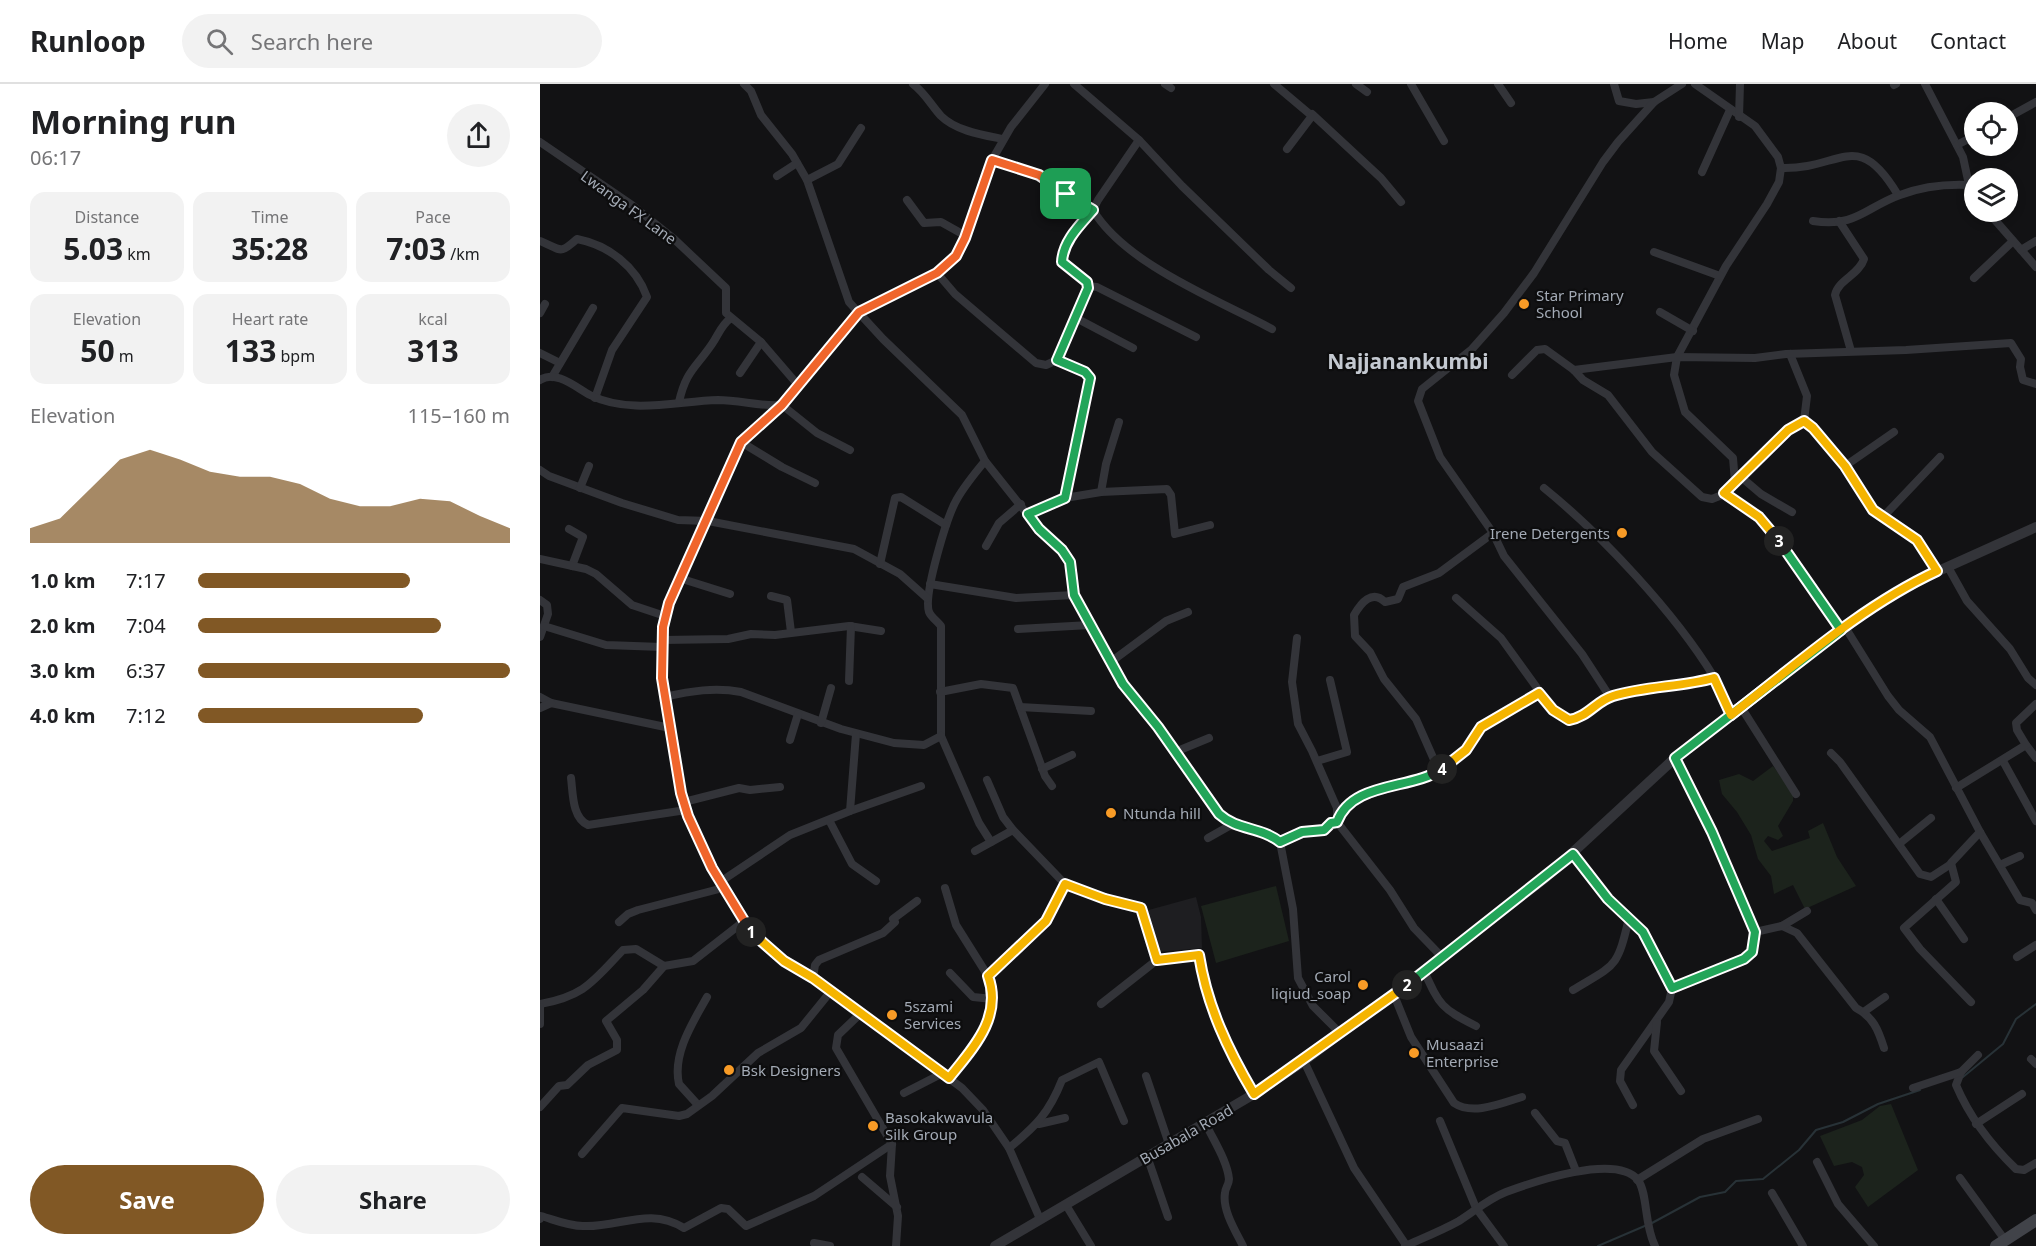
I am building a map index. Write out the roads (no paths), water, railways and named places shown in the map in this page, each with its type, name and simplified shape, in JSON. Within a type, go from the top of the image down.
[{"type":"main road","points":[[2000,1243],[2036,1220]]},
{"type":"street","points":[[744,84],[751,91],[761,115],[807,180],[849,302],[889,345],[962,415],[985,461],[1039,529],[1062,550],[1070,562],[1074,595],[1090,626],[1112,660],[1123,684],[1219,814],[1231,825],[1263,831],[1280,842],[1293,909],[1298,978],[1313,1006],[1340,1033]]},
{"type":"street","points":[[751,91],[758,84]]},
{"type":"street","points":[[913,84],[927,96],[944,118],[975,133],[1003,139]]},
{"type":"street","points":[[1074,84],[1139,140],[1182,186],[1290,288]]},
{"type":"street","points":[[1274,84],[1312,114],[1381,178],[1401,202]]},
{"type":"street","points":[[1356,84],[1367,92]]},
{"type":"street","points":[[1411,84],[1444,141]]},
{"type":"street","points":[[1498,84],[1511,103]]},
{"type":"street","points":[[1614,84],[1619,100],[1636,104],[1654,102]]},
{"type":"street","points":[[1610,697],[1581,654],[1513,571],[1493,533],[1440,456],[1418,401],[1419,394],[1472,349],[1504,313],[1557,237],[1603,162],[1654,102],[1682,84]]},
{"type":"street","points":[[1695,84],[1739,117],[1755,126],[1778,157],[1781,168],[1779,182],[1767,204],[1720,276],[1693,331],[1677,357],[1674,375],[1685,412],[1733,458],[1738,479],[1792,512]]},
{"type":"street","points":[[1739,117],[1740,84]]},
{"type":"street","points":[[1925,84],[1966,168]]},
{"type":"street","points":[[1040,1219],[1009,1148],[984,1110],[946,1076],[813,978],[764,946],[743,922],[721,885],[685,806],[664,697],[662,644],[665,616],[741,442],[782,405],[859,312],[937,273],[956,256],[966,236],[992,160],[1003,139],[1041,85]]},
{"type":"street","points":[[2018,112],[2036,102]]},
{"type":"street","points":[[1702,172],[1730,110]]},
{"type":"street","points":[[1287,149],[1312,114]]},
{"type":"street","points":[[807,180],[838,164],[861,128]]},
{"type":"street","points":[[937,273],[955,294],[1036,363],[1046,365],[1057,360],[1077,318],[1088,286],[1087,282],[1062,262],[1063,254],[1139,140]]},
{"type":"street","name":"Lwanga FX Lane","points":[[540,142],[632,205],[673,238],[726,288],[724,308],[732,318]]},
{"type":"street","points":[[1957,146],[1964,142]]},
{"type":"street","points":[[1781,168],[1804,167],[1849,154],[1862,155],[1882,170],[1898,195]]},
{"type":"street","points":[[992,160],[1039,175],[1093,210],[1114,236],[1171,276],[1272,329]]},
{"type":"street","points":[[777,176],[797,163]]},
{"type":"street","points":[[1813,221],[1828,224],[1868,213],[1898,195],[1938,186],[1964,184]]},
{"type":"street","points":[[907,200],[924,223],[940,222],[966,236]]},
{"type":"street","points":[[1839,221],[1864,259],[1856,272],[1836,288],[1835,296],[1851,351]]},
{"type":"street","points":[[1997,222],[2036,267]]},
{"type":"street","points":[[540,241],[562,250],[568,249],[577,239],[594,243],[623,260],[647,297],[612,350],[595,398]]},
{"type":"street","points":[[1974,278],[2013,241]]},
{"type":"street","points":[[2021,250],[2036,241]]},
{"type":"street","points":[[1654,252],[1720,276]]},
{"type":"street","points":[[1088,286],[1097,287],[1196,337]]},
{"type":"street","points":[[552,377],[593,308]]},
{"type":"street","points":[[1660,312],[1693,331]]},
{"type":"street","points":[[679,402],[685,378],[712,344],[720,329],[732,318],[761,342],[798,385]]},
{"type":"street","points":[[1077,318],[1133,348]]},
{"type":"street","points":[[740,373],[761,342]]},
{"type":"street","points":[[1574,370],[1677,357],[1755,358],[1790,354],[2011,343],[2021,359],[2023,380],[2036,384]]},
{"type":"street","points":[[1512,375],[1539,349],[1545,349],[1574,370],[1583,380],[1608,395],[1652,452],[1702,497],[1712,499],[1724,493],[1788,430],[1804,421]]},
{"type":"street","points":[[540,353],[560,363]]},
{"type":"street","points":[[1790,354],[1807,396],[1804,421]]},
{"type":"street","points":[[1057,360],[1085,372],[1090,378],[1065,498]]},
{"type":"street","points":[[540,380],[552,377],[595,398],[631,405],[720,400],[759,402],[768,406],[782,405],[818,433],[850,450]]},
{"type":"street","points":[[1804,421],[1813,428],[1845,466],[1873,510],[1917,540],[2010,649],[2028,678],[2036,685]]},
{"type":"street","points":[[1101,492],[1119,422]]},
{"type":"street","points":[[1845,466],[1894,432]]},
{"type":"street","points":[[741,442],[782,467],[815,483]]},
{"type":"street","points":[[1883,517],[1940,457]]},
{"type":"street","points":[[985,461],[966,483],[946,525],[927,598],[931,615],[941,626],[941,736],[979,823],[991,842]]},
{"type":"street","points":[[580,488],[590,466]]},
{"type":"street","points":[[540,470],[580,488],[678,520],[708,521],[854,549],[900,574],[927,598]]},
{"type":"street","points":[[1544,488],[1591,529],[1629,570],[1695,650],[1714,678],[1731,715]]},
{"type":"street","points":[[1028,514],[1065,498],[1101,492],[1167,489],[1171,495],[1175,534],[1210,525]]},
{"type":"street","points":[[1724,493],[1759,517],[1781,543],[1843,629],[1888,696],[1899,710],[1930,736],[1980,832],[2020,900],[2032,903],[2036,910]]},
{"type":"street","points":[[880,564],[895,498],[902,497],[946,525]]},
{"type":"street","points":[[986,546],[999,523],[1021,504]]},
{"type":"street","name":"Busabala Road","points":[[1000,1244],[1254,1094],[1394,995],[1573,854],[1675,758],[1843,629],[1889,597],[1942,569],[2036,527]]},
{"type":"street","points":[[569,529],[583,537],[572,566]]},
{"type":"street","points":[[1439,771],[1416,719],[1384,679],[1370,652],[1355,636],[1354,615],[1363,602],[1373,595],[1385,602],[1398,599],[1403,587],[1439,573],[1493,533]]},
{"type":"street","points":[[540,559],[596,574],[632,605],[665,616]]},
{"type":"street","points":[[680,578],[730,594]]},
{"type":"street","points":[[930,584],[1016,598],[1074,595]]},
{"type":"street","points":[[771,596],[787,600],[791,632]]},
{"type":"street","points":[[1456,598],[1501,638],[1553,710],[1569,720],[1584,717],[1610,697],[1685,686],[1714,678]]},
{"type":"street","points":[[540,600],[548,609],[540,637]]},
{"type":"street","points":[[1112,660],[1166,621],[1188,612]]},
{"type":"street","points":[[544,626],[606,645],[728,639],[851,626],[881,631]]},
{"type":"street","points":[[849,681],[851,626]]},
{"type":"street","points":[[1018,628],[1090,626]]},
{"type":"street","points":[[1297,638],[1292,682],[1298,724],[1337,808],[1337,822],[1390,890],[1414,928],[1442,957]]},
{"type":"street","points":[[1317,761],[1347,752],[1330,680]]},
{"type":"street","points":[[940,692],[981,684],[1013,688],[1042,769],[1053,786]]},
{"type":"street","points":[[821,723],[825,700],[831,688]]},
{"type":"street","points":[[664,697],[695,690],[726,689],[741,692],[856,734],[916,746],[941,736]]},
{"type":"street","points":[[1337,822],[1341,811],[1359,798],[1439,771],[1466,750],[1481,727],[1539,693]]},
{"type":"street","points":[[540,697],[551,703],[670,728]]},
{"type":"street","points":[[540,708],[551,703]]},
{"type":"street","points":[[2036,704],[2016,723],[2017,730],[2036,758]]},
{"type":"street","points":[[1741,706],[1796,794]]},
{"type":"street","points":[[1020,707],[1091,711]]},
{"type":"street","points":[[790,740],[798,714]]},
{"type":"street","points":[[850,811],[856,734]]},
{"type":"street","points":[[1175,752],[1209,738]]},
{"type":"street","points":[[1956,788],[2026,745]]},
{"type":"street","points":[[1831,753],[1923,876],[1930,877],[1951,864],[1980,832]]},
{"type":"street","points":[[1042,769],[1072,755]]},
{"type":"street","points":[[1672,988],[1744,959],[1752,952],[1755,932],[1712,832],[1675,758]]},
{"type":"street","points":[[2003,761],[2036,821]]},
{"type":"street","points":[[571,778],[576,811],[580,819],[588,825],[641,816],[665,815],[739,788],[750,790],[780,787]]},
{"type":"street","points":[[987,780],[1003,817],[1065,884],[1105,899],[1141,908],[1157,960]]},
{"type":"street","points":[[619,922],[628,914],[638,910],[721,885],[790,835],[921,786]]},
{"type":"street","points":[[1899,844],[1931,818]]},
{"type":"street","points":[[829,820],[852,864],[876,881]]},
{"type":"street","points":[[1280,842],[1302,832],[1324,830],[1331,823],[1337,822]]},
{"type":"street","points":[[1208,838],[1231,825]]},
{"type":"street","points":[[975,851],[1013,830]]},
{"type":"street","points":[[1573,854],[1598,888],[1649,940],[1672,988],[1669,1002],[1620,1075],[1633,1105]]},
{"type":"street","points":[[2000,865],[2020,856]]},
{"type":"street","points":[[1951,864],[1957,877],[1956,882],[1906,924],[1904,930],[1971,1002]]},
{"type":"street","points":[[988,976],[1046,921],[1065,884]]},
{"type":"street","points":[[904,1093],[946,1076],[986,1027],[993,999],[988,976],[956,925],[945,888]]},
{"type":"street","points":[[1936,899],[1964,939]]},
{"type":"street","points":[[813,978],[815,965],[819,960],[882,933],[894,922],[893,919],[916,902]]},
{"type":"street","points":[[1755,932],[1782,926],[1807,911]]},
{"type":"street","points":[[1573,990],[1612,966],[1617,960],[1629,918]]},
{"type":"street","points":[[540,1107],[559,1086],[567,1085],[588,1065],[617,1050],[617,1040],[606,1021],[643,990],[664,966],[693,961],[743,922]]},
{"type":"street","points":[[1782,926],[1797,933],[1856,1008],[1864,1011],[1878,1028],[1884,1048]]},
{"type":"street","points":[[2017,957],[2036,945]]},
{"type":"street","points":[[540,1024],[540,1005],[563,1000],[581,992],[623,950],[636,949],[664,966]]},
{"type":"street","points":[[1101,1004],[1157,960],[1199,955],[1203,979],[1228,1052],[1254,1094]]},
{"type":"street","points":[[1424,971],[1439,1004],[1447,1011],[1476,1026]]},
{"type":"street","points":[[950,973],[974,997],[993,999]]},
{"type":"street","points":[[582,1154],[622,1108],[682,1116],[712,1096],[758,1053],[801,1028],[831,991]]},
{"type":"street","points":[[1394,995],[1411,1037],[1454,1103],[1466,1109],[1493,1107],[1522,1097]]},
{"type":"street","points":[[698,1105],[679,1084],[678,1065],[686,1037],[707,997]]},
{"type":"street","points":[[1864,1011],[1886,997]]},
{"type":"street","points":[[861,1013],[838,1035],[836,1048],[892,1144],[890,1176],[897,1207],[896,1246]]},
{"type":"street","points":[[1657,1019],[1654,1045],[1657,1059],[1681,1091]]},
{"type":"street","points":[[1644,1038],[1654,1045]]},
{"type":"street","points":[[1978,1055],[1961,1073],[1956,1083],[1968,1113],[1995,1149],[2016,1169],[2024,1170],[2036,1163]]},
{"type":"street","points":[[1304,1060],[1354,1168],[1405,1246],[1441,1231],[1505,1192],[1576,1171],[1620,1169],[1637,1180],[1641,1188],[1645,1218],[1655,1246]]},
{"type":"street","points":[[1009,1148],[1039,1124],[1053,1104],[1062,1080],[1099,1062],[1124,1121]]},
{"type":"street","points":[[1913,1088],[1961,1073]]},
{"type":"street","points":[[1146,1076],[1169,1144]]},
{"type":"street","points":[[1976,1124],[2022,1094]]},
{"type":"street","points":[[1535,1113],[1557,1141],[1565,1143],[1576,1171]]},
{"type":"street","points":[[1039,1124],[1065,1118]]},
{"type":"street","points":[[1637,1180],[1697,1141],[1758,1119]]},
{"type":"street","points":[[1440,1120],[1476,1208],[1504,1246]]},
{"type":"street","points":[[1205,1122],[1225,1164],[1229,1181],[1225,1192],[1227,1204],[1232,1224],[1243,1246]]},
{"type":"street","points":[[540,1217],[585,1227],[613,1224],[636,1217],[666,1221],[684,1228],[721,1208],[728,1209],[746,1226],[814,1196],[892,1144]]},
{"type":"street","points":[[1147,1156],[1168,1217]]},
{"type":"street","points":[[1817,1162],[1838,1204],[1874,1246]]},
{"type":"street","points":[[862,1178],[897,1207]]},
{"type":"street","points":[[1960,1178],[2000,1243]]},
{"type":"street","points":[[1772,1193],[1803,1246]]},
{"type":"street","points":[[1066,1205],[1091,1246]]},
{"type":"street","points":[[814,1243],[830,1246]]},
{"type":"waterway","points":[[1963,1077],[2003,1044],[2016,1019],[2036,1004]]},
{"type":"waterway","points":[[1652,1223],[1700,1197],[1725,1192],[1736,1181],[1763,1179],[1799,1150],[1816,1130],[1843,1122],[1878,1104],[1920,1090]]},
{"type":"waterway","points":[[1598,1246],[1647,1225]]},
{"type":"place","name":"Star Primary School","points":[[1524,304]]},
{"type":"place","name":"Irene Detergents","points":[[1622,533]]},
{"type":"place","name":"Ntunda hill","points":[[1111,813]]},
{"type":"place","name":"Carol liqiud_soap","points":[[1363,985]]},
{"type":"place","name":"5szami Services","points":[[892,1015]]},
{"type":"place","name":"Musaazi Enterprise","points":[[1414,1053]]},
{"type":"place","name":"Bsk Designers","points":[[729,1070]]},
{"type":"place","name":"Basokakwavula Silk Group","points":[[873,1126]]},
{"type":"district","name":"Najjanankumbi","points":[[1408,361]]}]
